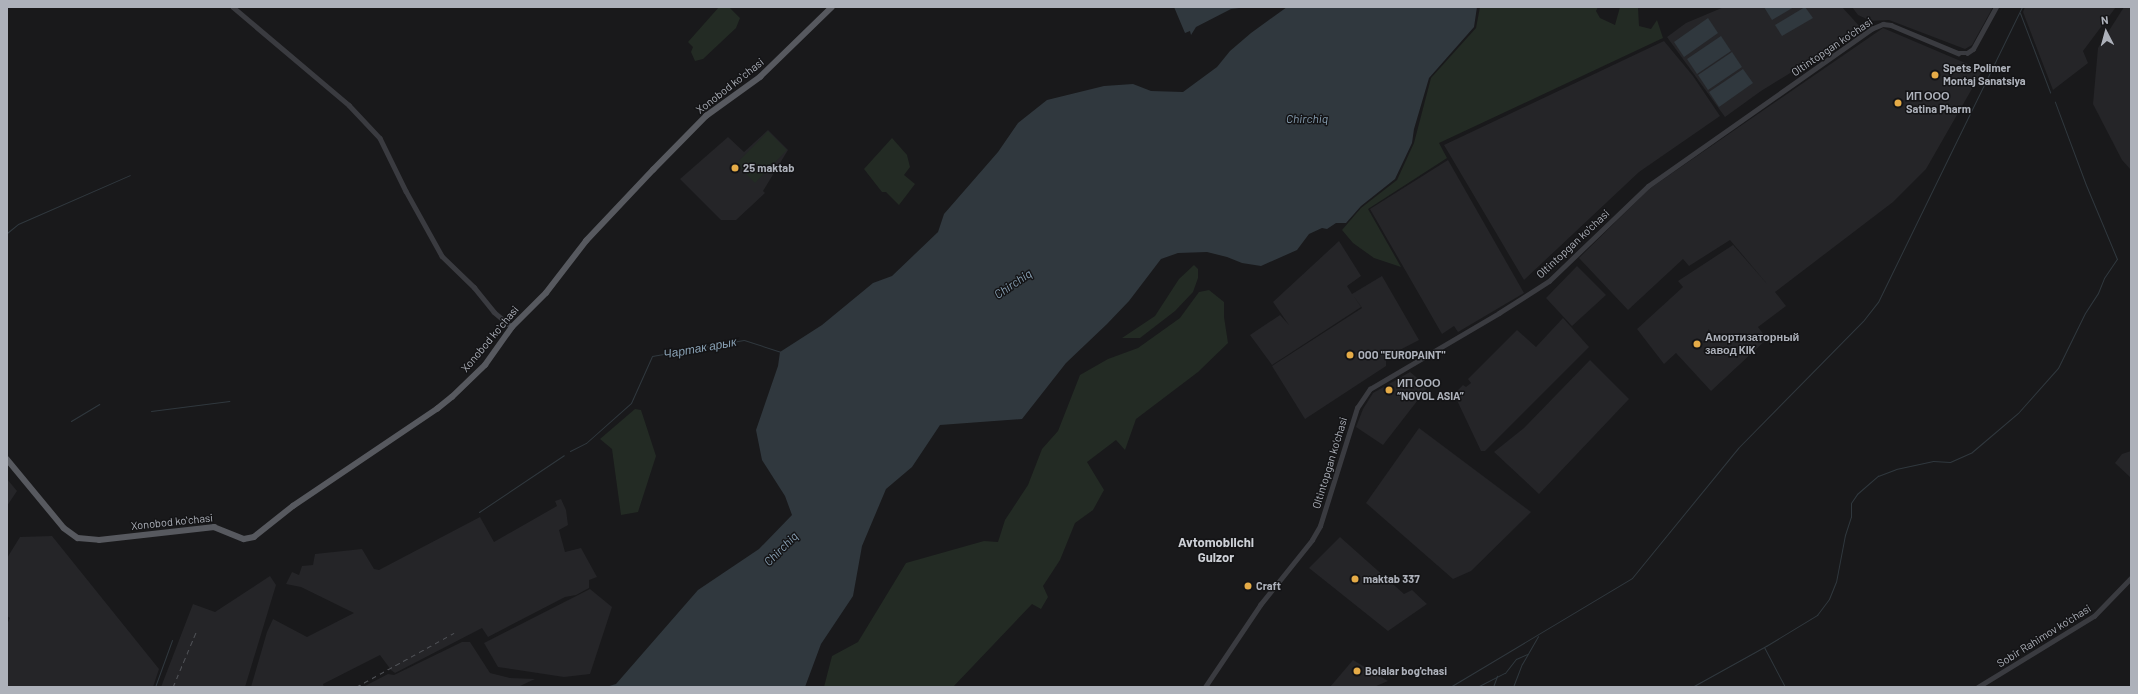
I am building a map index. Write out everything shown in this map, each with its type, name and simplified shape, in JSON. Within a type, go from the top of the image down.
[{"type":"main road","name":"Xonobod koʻchasi","points":[[7,459],[60,524],[68,532],[78,538],[99,540],[214,527],[242,538],[252,538],[324,484],[442,406],[485,365],[512,327],[546,293],[598,228],[700,122],[712,111],[760,78],[832,7]]},
{"type":"street","points":[[233,7],[349,105],[380,138],[406,191],[442,256],[474,287],[494,312],[512,327]]},
{"type":"street","name":"Oltintopgan ko'chasi","points":[[1205,687],[1260,604],[1312,540],[1320,526],[1357,408],[1370,389],[1499,314],[1549,281],[1648,186],[1871,29],[1877,26],[1891,25],[1958,53],[1967,53],[1973,49],[1996,7]]},
{"type":"street","name":"Sobir Rahimov ko'chasi","points":[[1978,687],[2084,623],[2104,608],[2131,578]]},
{"type":"shaded area","points":[[719,7],[729,7],[740,18],[736,28],[703,59],[695,61],[691,52],[693,47],[688,42]]},
{"type":"shaded area","points":[[1480,7],[1598,7],[1596,11],[1600,18],[1615,25],[1620,7],[1638,7],[1639,26],[1651,29],[1657,20],[1663,38],[1439,143],[1447,158],[1368,209],[1401,267],[1374,258],[1353,243],[1342,230],[1361,208],[1397,180],[1414,143],[1431,78],[1476,28]]},
{"type":"shaded area","points":[[1724,7],[1842,7],[1862,29],[1761,91],[1725,117],[1667,37],[1686,23]]},
{"type":"shaded area","points":[[1852,7],[1993,7],[1972,45],[1965,49],[1889,20],[1871,21],[1858,15]]},
{"type":"shaded area","points":[[2025,7],[2116,7],[2083,51],[2088,63],[2053,90],[2023,12]]},
{"type":"shaded area","points":[[2124,7],[2131,7],[2131,170],[2122,160],[2093,104],[2098,48]]},
{"type":"shaded area","points":[[1883,28],[1970,65],[1981,73],[1926,169],[1893,202],[1775,292],[1786,306],[1758,327],[1767,339],[1711,391],[1676,353],[1664,364],[1637,329],[1683,287],[1678,281],[1733,245],[1768,285],[1730,240],[1689,266],[1683,259],[1628,310],[1579,258],[1649,189]]},
{"type":"shaded area","points":[[1664,41],[1693,76],[1720,116],[1639,172],[1524,280],[1444,145]]},
{"type":"shaded area","name":"25 maktab","points":[[768,130],[788,150],[763,191],[765,193],[736,220],[721,220],[680,179],[728,137],[744,152]]},
{"type":"shaded area","points":[[768,131],[787,150],[755,183],[736,164]]},
{"type":"shaded area","points":[[892,138],[907,155],[910,167],[904,175],[915,184],[899,205],[886,192],[882,192],[864,169]]},
{"type":"shaded area","points":[[1448,160],[1524,293],[1458,332],[1454,326],[1442,334],[1370,209]]},
{"type":"shaded area","points":[[1339,241],[1361,276],[1347,286],[1352,294],[1382,276],[1419,340],[1394,353],[1386,359],[1386,366],[1305,419],[1272,366],[1362,308],[1353,295],[1361,307],[1272,365],[1250,335],[1280,315],[1289,325],[1273,302]]},
{"type":"shaded area","points":[[1194,265],[1198,269],[1198,278],[1193,292],[1175,311],[1140,338],[1122,338],[1155,316],[1179,279]]},
{"type":"shaded area","points":[[1577,266],[1606,295],[1572,326],[1546,298]]},
{"type":"shaded area","points":[[1209,290],[1224,302],[1224,317],[1228,343],[1198,372],[1136,419],[1125,450],[1116,440],[1087,462],[1104,490],[1093,510],[1075,523],[1060,560],[1043,586],[1048,597],[1041,609],[1032,604],[953,687],[824,687],[832,656],[858,642],[906,563],[984,541],[998,542],[1005,520],[1028,485],[1042,449],[1058,431],[1080,375],[1108,359],[1138,348],[1180,318],[1199,292]]},
{"type":"shaded area","points":[[1563,318],[1589,347],[1485,451],[1481,451],[1454,394],[1463,385],[1466,387],[1471,383],[1468,379],[1517,330],[1536,347]]},
{"type":"shaded area","points":[[1590,360],[1629,399],[1539,494],[1494,452],[1524,428]]},
{"type":"shaded area","points":[[1410,372],[1428,387],[1383,445],[1356,427],[1363,409],[1373,393]]},
{"type":"shaded area","points":[[635,409],[641,410],[656,456],[638,512],[621,515],[612,449],[600,439]]},
{"type":"shaded area","points":[[1419,428],[1531,512],[1471,571],[1453,579],[1366,503]]},
{"type":"shaded area","points":[[2131,451],[2131,478],[2115,463],[2122,454]]},
{"type":"shaded area","points":[[7,479],[17,491],[7,506]]},
{"type":"shaded area","points":[[561,499],[566,510],[568,525],[559,530],[565,552],[581,548],[597,577],[589,580],[589,588],[576,595],[565,597],[488,637],[482,628],[395,673],[380,655],[323,684],[324,687],[251,687],[267,632],[273,619],[307,637],[354,613],[301,587],[286,584],[292,572],[299,575],[302,566],[313,565],[315,554],[362,549],[374,569],[379,570],[480,517],[494,542],[557,506],[555,501]]},
{"type":"shaded area","points":[[52,536],[159,669],[153,687],[7,687],[7,624],[10,618],[7,616],[7,558],[20,537]]},
{"type":"shaded area","name":"maktab 337","points":[[1340,537],[1404,594],[1412,590],[1427,604],[1388,631],[1309,568]]},
{"type":"shaded area","points":[[270,576],[276,585],[245,687],[161,687],[193,604],[215,612]]},
{"type":"shaded area","points":[[590,589],[612,607],[590,674],[564,677],[498,667],[484,643]]},
{"type":"shaded area","points":[[462,642],[470,642],[490,673],[510,678],[535,679],[518,687],[363,687],[388,674],[394,675]]},
{"type":"shaded area","name":"Bolalar bog'chasi","points":[[1353,660],[1388,681],[1374,687],[1330,687]]},
{"type":"water","points":[[1174,7],[1239,8],[1231,9],[1196,27],[1191,35],[1190,31],[1185,33]]},
{"type":"water","name":"Chirchiq","points":[[1287,7],[1477,7],[1474,27],[1429,78],[1414,129],[1412,143],[1395,179],[1361,206],[1346,223],[1336,223],[1327,229],[1322,228],[1309,234],[1297,250],[1261,266],[1242,263],[1227,257],[1207,252],[1178,253],[1161,259],[1129,301],[1066,363],[1022,419],[940,425],[912,467],[886,489],[862,546],[853,596],[821,644],[805,687],[606,687],[616,684],[698,590],[759,549],[792,515],[785,496],[762,460],[756,430],[778,366],[780,352],[822,325],[873,283],[892,276],[938,232],[944,214],[998,152],[1018,123],[1047,100],[1104,86],[1133,84],[1151,91],[1183,92],[1217,67],[1230,51],[1251,33]]},
{"type":"water","points":[[1764,7],[1794,7],[1772,20]]},
{"type":"water","points":[[1805,7],[1813,18],[1782,36],[1775,25]]},
{"type":"water","points":[[1708,18],[1718,33],[1684,57],[1674,42]]},
{"type":"water","points":[[1721,36],[1731,51],[1697,74],[1687,59]]},
{"type":"water","points":[[1732,52],[1742,67],[1708,90],[1698,75]]},
{"type":"water","points":[[1743,69],[1753,83],[1719,107],[1709,92]]},
{"type":"waterway","points":[[1450,687],[1632,578],[1738,448],[1863,321],[1878,302],[2022,7]]},
{"type":"waterway","points":[[2020,13],[2050,92]]},
{"type":"waterway","points":[[1692,687],[1766,646],[1817,615],[1829,599],[1836,582],[1845,535],[1851,517],[1851,503],[1857,494],[1878,476],[1896,469],[1933,461],[1950,462],[1972,452],[2018,413],[2058,368],[2085,313],[2098,293],[2104,278],[2117,259],[2086,185],[2055,102]]},
{"type":"waterway","points":[[7,233],[18,224],[130,175]]},
{"type":"waterway","name":"Чартак арык","points":[[570,451],[586,443],[631,403],[652,356],[744,340],[780,352]]},
{"type":"waterway","points":[[151,411],[229,401]]},
{"type":"waterway","points":[[71,421],[99,404]]},
{"type":"waterway","name":"Чартак арык","points":[[479,512],[564,455]]},
{"type":"waterway","points":[[1513,687],[1522,664],[1538,636]]},
{"type":"waterway","name":"Чартак арык","points":[[155,687],[172,640]]},
{"type":"waterway","points":[[1764,647],[1785,687]]},
{"type":"waterway","points":[[1477,687],[1505,673],[1516,659],[1527,654]]},
{"type":"waterway","points":[[1493,687],[1497,676]]},
{"type":"railway","points":[[173,687],[197,630]]},
{"type":"railway","points":[[356,687],[454,633]]},
{"type":"place","name":"Spets Polimer Montaj Sanatsiya","points":[[1935,75]]},
{"type":"place","name":"ИП ООО Satina Pharm","points":[[1898,103]]},
{"type":"place","name":"25 maktab","points":[[735,168]]},
{"type":"place","name":"Амортизаторный завод KIK","points":[[1697,344]]},
{"type":"place","name":"OOO \"EUROPAINT\"","points":[[1350,355]]},
{"type":"place","name":"ИП ООО “NOVOL ASIA”","points":[[1389,390]]},
{"type":"place","name":"maktab 337","points":[[1355,579]]},
{"type":"place","name":"Craft","points":[[1248,586]]},
{"type":"place","name":"Bolalar bog'chasi","points":[[1357,671]]},
{"type":"district","name":"Avtomobilchi Gulzor","points":[[1216,550]]}]
